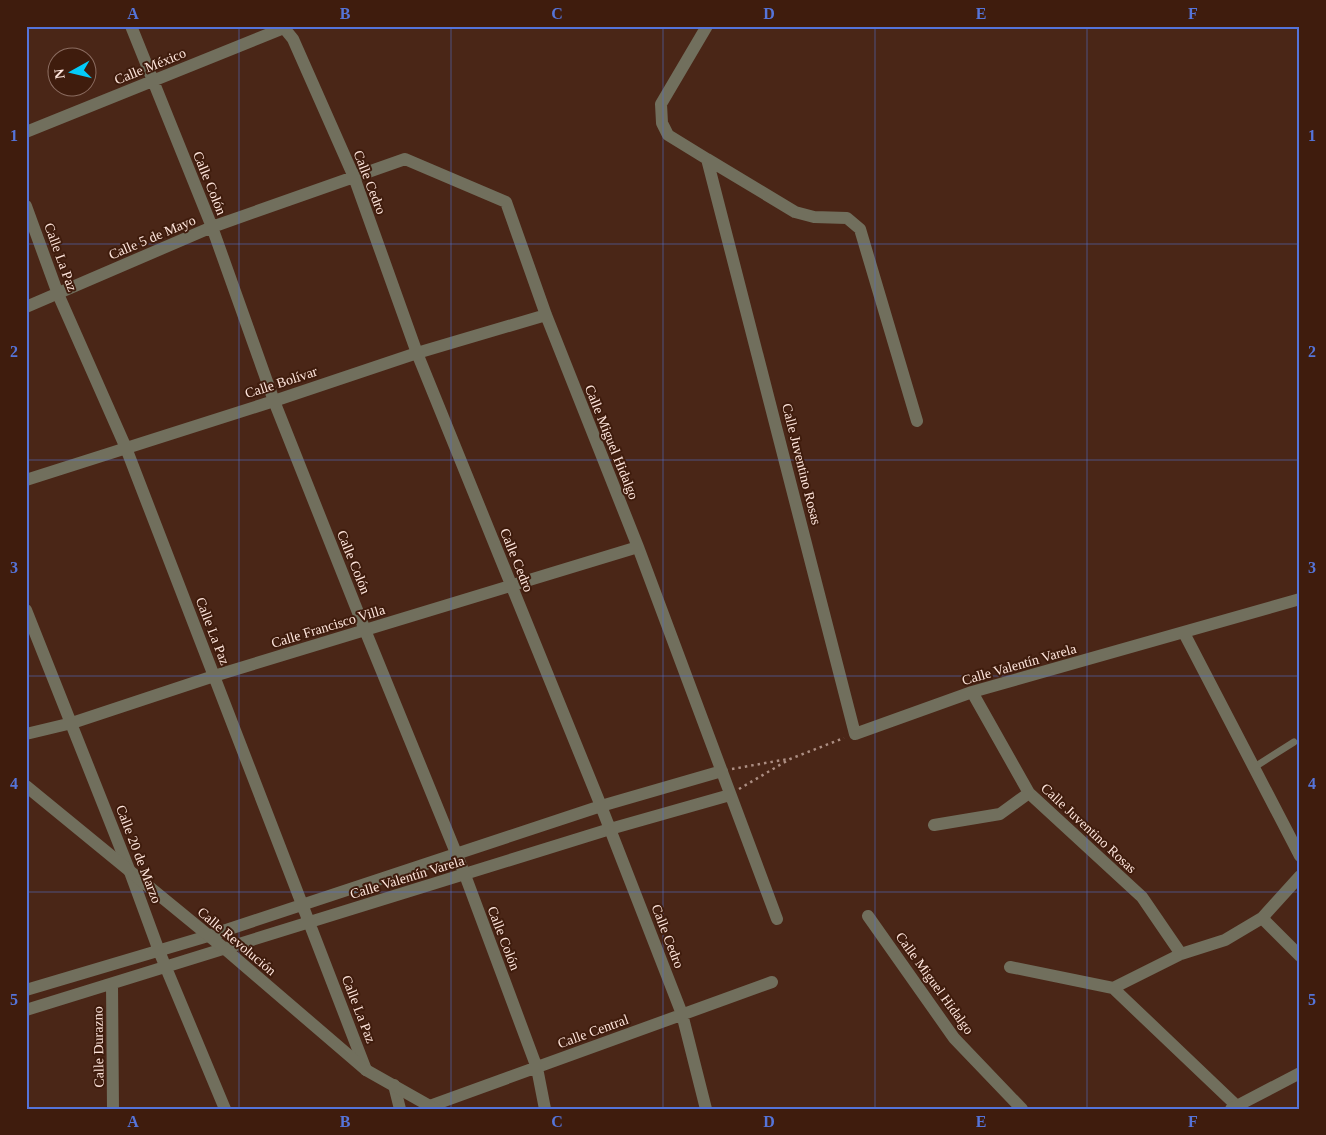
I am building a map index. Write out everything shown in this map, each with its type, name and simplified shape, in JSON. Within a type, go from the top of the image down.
[{"type":"street","name":"Calle Colón","points":[[131,26],[212,227],[274,401],[465,875],[537,1068],[545,1109]]},
{"type":"street","points":[[706,26],[661,104],[662,123],[668,135],[795,212],[814,217],[847,218],[860,229],[917,421]]},
{"type":"street","name":"Calle México","points":[[26,132],[284,28]]},
{"type":"street","name":"Calle Cedro","points":[[284,28],[293,39],[354,177],[417,353],[610,829],[682,1014],[706,1109]]},
{"type":"street","name":"Calle Juventino Rosas","points":[[708,158],[855,734]]},
{"type":"street","name":"Calle 5 de Mayo","points":[[26,307],[212,227],[405,159]]},
{"type":"street","name":"Calle Miguel Hidalgo","points":[[405,159],[506,202],[546,315],[638,547],[777,919]]},
{"type":"street","name":"Calle La Paz","points":[[26,206],[58,294],[126,448],[366,1070]]},
{"type":"street","name":"Calle Bolívar","points":[[26,480],[417,353],[546,315]]},
{"type":"street","name":"Calle Francisco Villa","points":[[26,734],[72,723],[214,676],[512,587],[638,547]]},
{"type":"street","name":"Calle Valentín Varela","points":[[855,734],[972,692],[1300,599]]},
{"type":"street","name":"Calle 20 de Marzo","points":[[26,610],[72,723],[159,951],[225,1109]]},
{"type":"street","points":[[1184,633],[1300,856]]},
{"type":"street","name":"Calle Juventino Rosas","points":[[972,692],[1029,793],[1142,897],[1180,954]]},
{"type":"street","name":"Calle Valentín Varela","points":[[26,990],[208,936],[601,806],[722,771]]},
{"type":"street","name":"Calle Revolución","points":[[26,786],[225,949],[366,1070],[430,1108]]},
{"type":"street","points":[[934,826],[1000,814],[1029,793]]},
{"type":"street","name":"Calle Valentín Varela","points":[[26,1010],[610,829],[730,795]]},
{"type":"street","points":[[1113,988],[1180,954],[1225,940],[1262,918],[1300,876]]},
{"type":"street","name":"Calle Miguel Hidalgo","points":[[868,916],[954,1038],[1022,1109]]},
{"type":"street","points":[[1262,918],[1300,956]]},
{"type":"street","points":[[1010,967],[1113,988],[1236,1108],[1300,1073]]},
{"type":"street","name":"Calle Central","points":[[430,1108],[772,982]]},
{"type":"street","name":"Calle Durazno","points":[[112,984],[113,1109]]},
{"type":"street","points":[[394,1085],[400,1109]]},
{"type":"lane","points":[[1254,768],[1294,742]]},
{"type":"path","points":[[730,795],[790,759],[855,734]]},
{"type":"path","points":[[722,771],[790,759]]}]
